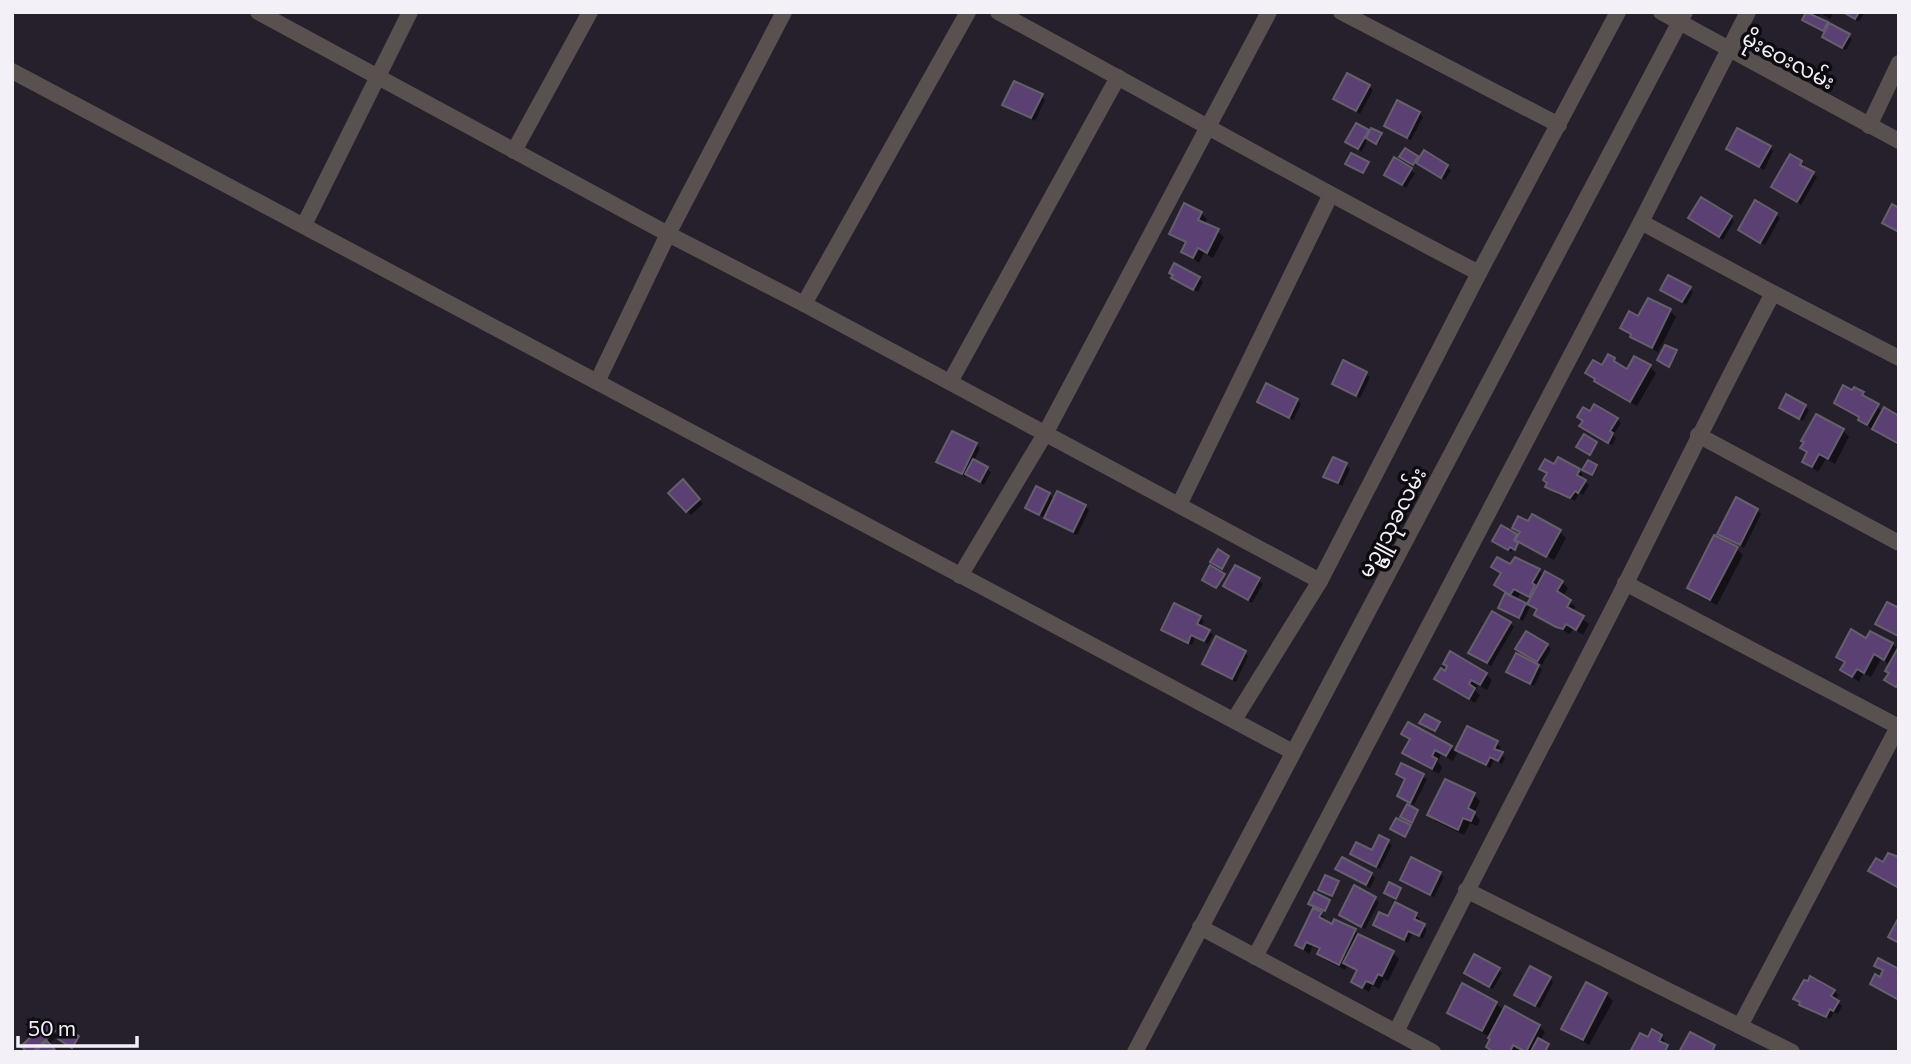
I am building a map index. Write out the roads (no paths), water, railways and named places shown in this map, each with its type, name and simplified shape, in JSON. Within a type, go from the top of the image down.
[{"type":"street","points":[[258,12],[1320,581]]},
{"type":"street","points":[[304,225],[410,12]]},
{"type":"street","points":[[514,151],[590,12]]},
{"type":"street","points":[[598,380],[668,234],[784,12]]},
{"type":"street","points":[[804,304],[968,12]]},
{"type":"street","points":[[998,12],[1330,195],[1479,273]]},
{"type":"street","points":[[960,576],[1045,434],[1269,12]]},
{"type":"street","points":[[1341,12],[1559,125]]},
{"type":"street","points":[[1234,720],[1320,581],[1618,12]]},
{"type":"street","name":"မိုးဝေးလမ်း","points":[[1661,12],[1682,18],[1727,50],[1899,141]]},
{"type":"street","points":[[1255,957],[1748,12]]},
{"type":"street","name":"မဥ္ဇူသုခလမ်း","points":[[1135,1052],[1682,18]]},
{"type":"street","points":[[1869,126],[1899,62]]},
{"type":"street","points":[[12,71],[598,380],[1293,752]]},
{"type":"street","points":[[950,382],[1118,77]]},
{"type":"street","points":[[1179,505],[1330,195]]},
{"type":"street","points":[[1640,222],[1899,358]]},
{"type":"street","points":[[1396,1032],[1698,435],[1773,293]]},
{"type":"street","points":[[1698,435],[1899,543]]},
{"type":"street","points":[[1625,583],[1898,727],[1740,1026]]},
{"type":"street","points":[[1466,890],[1792,1052]]},
{"type":"street","points":[[1200,927],[1433,1052]]}]
